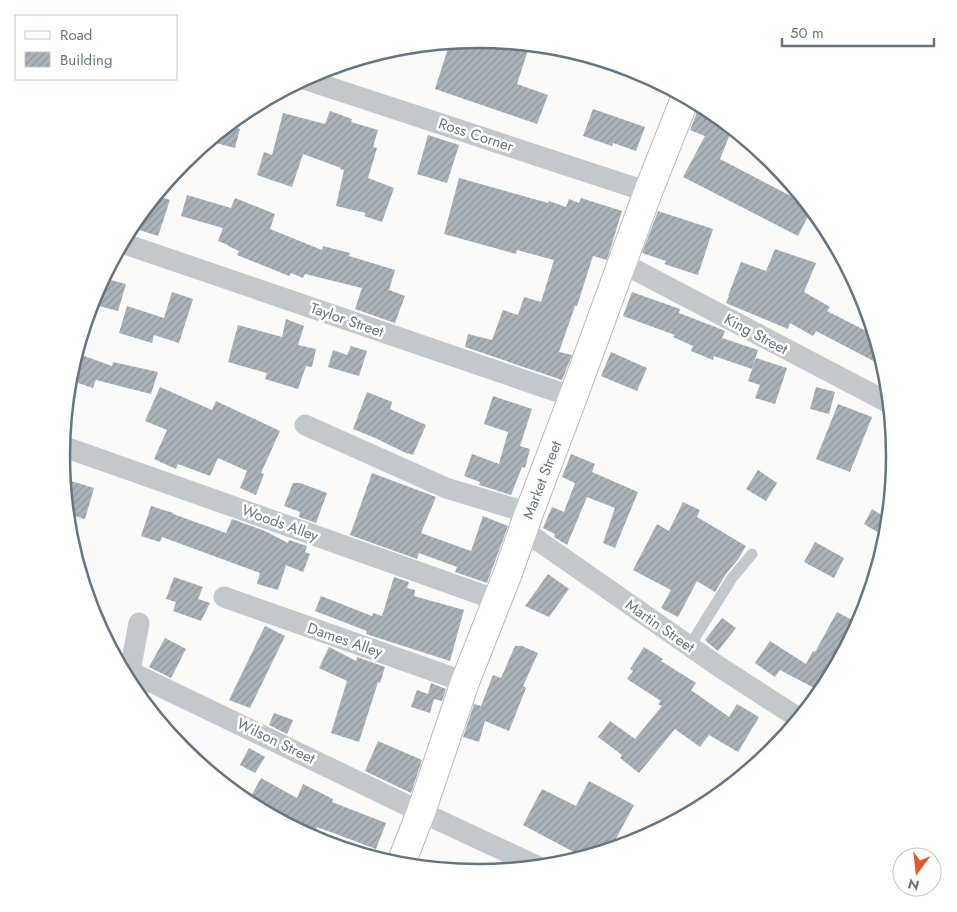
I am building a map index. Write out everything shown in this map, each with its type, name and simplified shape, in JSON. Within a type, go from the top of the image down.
[{"type":"main road","name":"Market Street","points":[[403,858],[421,812],[465,682],[648,192],[683,102]]},
{"type":"street","name":"Ross Corner","points":[[314,82],[648,192]]},
{"type":"street","name":"Taylor Street","points":[[129,245],[573,397]]},
{"type":"street","name":"King Street","points":[[622,263],[883,400]]},
{"type":"street","name":"Martin Street","points":[[305,426],[526,522],[689,647],[794,715]]},
{"type":"street","name":"Woods Alley","points":[[70,449],[497,600]]},
{"type":"street","name":"Dames Alley","points":[[224,597],[465,682]]},
{"type":"street","name":"Wilson Street","points":[[128,665],[139,623]]},
{"type":"street","name":"Wilson Street","points":[[135,676],[528,861]]},
{"type":"lane","points":[[689,647],[732,578],[752,554]]},
{"type":"building","points":[[448,48],[505,48],[528,51],[517,84],[548,95],[537,124],[435,89]]},
{"type":"building","points":[[593,109],[645,127],[636,151],[613,143],[612,146],[583,136]]},
{"type":"building","points":[[330,111],[352,119],[351,122],[378,130],[373,147],[377,148],[368,178],[394,188],[382,222],[364,216],[366,213],[336,206],[344,170],[341,168],[303,154],[292,187],[257,175],[264,152],[272,155],[283,113],[325,124]]},
{"type":"building","points":[[697,111],[730,134],[720,159],[796,199],[808,215],[798,236],[683,177],[705,136],[690,130]]},
{"type":"building","points":[[236,128],[240,129],[235,148],[216,143]]},
{"type":"building","points":[[428,135],[459,145],[447,183],[417,174]]},
{"type":"building","points":[[459,178],[566,207],[569,199],[579,203],[581,198],[622,211],[607,260],[593,256],[577,306],[575,306],[559,352],[572,355],[562,380],[465,347],[468,334],[492,340],[503,310],[518,315],[524,297],[541,302],[554,260],[517,250],[516,254],[444,234]]},
{"type":"building","points":[[187,195],[231,208],[235,198],[275,214],[270,229],[322,250],[323,246],[350,253],[349,256],[395,270],[389,290],[405,296],[395,323],[355,309],[362,288],[305,274],[303,278],[291,273],[289,276],[237,255],[239,251],[218,241],[223,228],[181,216]]},
{"type":"building","points":[[162,197],[170,200],[158,236],[139,230]]},
{"type":"building","points":[[658,211],[713,229],[698,275],[664,264],[666,261],[642,253]]},
{"type":"building","points":[[775,249],[816,263],[804,292],[830,307],[827,311],[867,331],[876,362],[816,331],[813,336],[790,323],[788,329],[726,303],[741,262],[766,271]]},
{"type":"building","points":[[110,280],[126,284],[118,311],[99,306]]},
{"type":"building","points":[[172,292],[193,299],[179,343],[154,335],[152,343],[119,333],[127,306],[164,318]]},
{"type":"building","points":[[632,292],[680,309],[679,313],[725,331],[722,338],[758,350],[752,369],[714,356],[713,360],[691,351],[693,346],[673,337],[675,335],[623,316]]},
{"type":"building","points":[[286,319],[304,326],[298,345],[316,349],[312,367],[306,366],[298,389],[265,379],[267,373],[228,362],[238,325],[282,337]]},
{"type":"building","points":[[351,346],[367,351],[359,376],[328,367],[333,350],[347,355]]},
{"type":"building","points":[[611,352],[647,368],[637,391],[601,376]]},
{"type":"building","points":[[83,355],[112,366],[113,362],[158,372],[151,394],[96,380],[93,388],[77,383]]},
{"type":"building","points":[[756,358],[787,368],[775,404],[755,398],[760,385],[748,381]]},
{"type":"building","points":[[160,387],[212,410],[216,401],[280,431],[261,473],[264,474],[256,495],[240,488],[247,471],[218,458],[210,476],[178,464],[176,469],[154,459],[167,430],[145,421]]},
{"type":"building","points":[[816,387],[835,392],[829,414],[810,409]]},
{"type":"building","points":[[367,392],[392,402],[390,409],[426,425],[413,455],[353,429]]},
{"type":"building","points":[[493,396],[532,409],[520,446],[530,449],[525,468],[522,467],[511,495],[479,485],[480,482],[464,476],[472,454],[499,464],[508,432],[484,424]]},
{"type":"building","points":[[838,404],[872,417],[850,472],[816,459]]},
{"type":"building","points":[[571,454],[595,464],[592,472],[638,492],[615,548],[603,543],[615,508],[587,497],[567,545],[554,537],[555,534],[543,528],[552,507],[564,512],[575,483],[562,477]]},
{"type":"building","points":[[758,470],[777,483],[766,501],[746,489]]},
{"type":"building","points":[[372,473],[436,497],[421,533],[471,551],[483,516],[508,526],[487,583],[455,572],[457,567],[419,553],[417,559],[350,535]]},
{"type":"building","points":[[71,481],[94,488],[85,519],[74,516]]},
{"type":"building","points":[[293,483],[300,483],[327,493],[316,523],[299,517],[300,512],[284,506]]},
{"type":"building","points":[[683,502],[700,510],[697,517],[746,546],[715,592],[697,581],[678,617],[661,608],[671,590],[633,570],[657,524],[669,531]]},
{"type":"building","points":[[151,506],[226,533],[232,519],[265,531],[288,543],[289,540],[307,546],[305,552],[310,554],[303,572],[286,565],[278,590],[257,584],[260,573],[162,537],[160,542],[141,536]]},
{"type":"building","points":[[872,509],[883,516],[879,533],[864,524]]},
{"type":"building","points":[[815,542],[844,558],[834,578],[804,562]]},
{"type":"building","points":[[548,574],[569,589],[549,617],[525,606]]},
{"type":"building","points":[[174,577],[203,587],[198,599],[210,603],[201,621],[173,611],[176,602],[166,599]]},
{"type":"building","points":[[394,577],[409,582],[407,588],[415,590],[414,596],[464,610],[450,661],[366,634],[367,631],[315,611],[321,596],[372,616],[373,613],[382,616]]},
{"type":"building","points":[[837,612],[852,620],[845,637],[815,688],[780,670],[775,677],[755,663],[770,641],[806,664],[813,651],[815,652]]},
{"type":"building","points":[[722,618],[736,628],[718,651],[705,640]]},
{"type":"building","points":[[265,626],[285,636],[250,708],[229,700]]},
{"type":"building","points":[[165,638],[186,649],[171,678],[149,667]]},
{"type":"building","points":[[515,646],[522,646],[538,653],[523,686],[526,688],[509,731],[485,721],[479,742],[463,737],[474,704],[481,706],[493,675],[501,678]]},
{"type":"building","points":[[329,647],[356,661],[357,657],[385,667],[380,683],[378,682],[359,742],[331,733],[347,681],[319,668]]},
{"type":"building","points":[[644,647],[663,659],[661,661],[696,683],[691,690],[729,717],[737,704],[759,717],[738,752],[709,735],[700,747],[675,729],[639,773],[620,758],[622,755],[598,737],[610,721],[635,739],[662,706],[658,704],[661,701],[627,679],[633,671],[630,669]]},
{"type":"building","points":[[431,683],[446,689],[442,701],[434,699],[430,713],[411,707],[417,690],[428,694]]},
{"type":"building","points":[[274,713],[293,720],[287,734],[269,725]]},
{"type":"building","points":[[378,741],[422,760],[411,793],[365,771]]},
{"type":"building","points":[[249,748],[265,757],[255,773],[240,765]]},
{"type":"building","points":[[261,778],[297,798],[303,784],[333,799],[332,802],[386,823],[376,849],[317,827],[315,830],[274,810],[251,796]]},
{"type":"building","points":[[589,781],[634,805],[615,841],[576,853],[523,825],[542,789],[576,806]]}]
